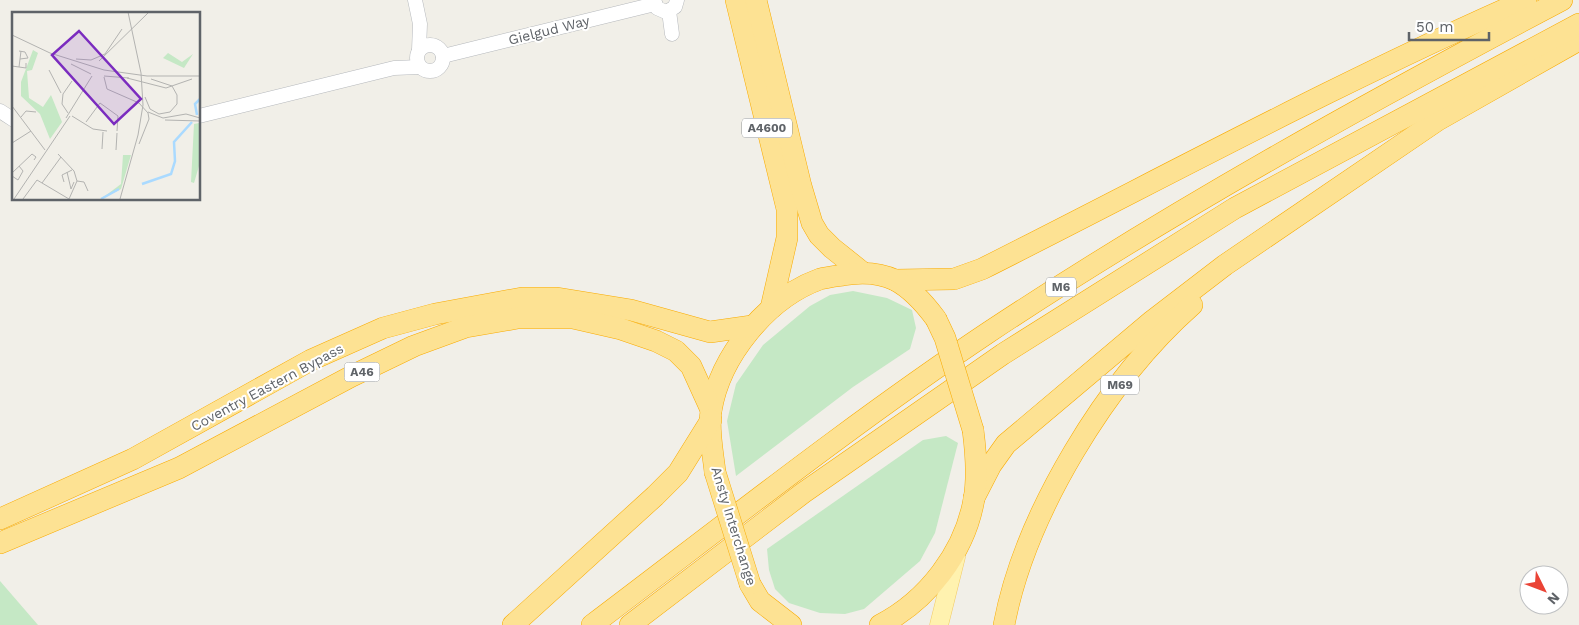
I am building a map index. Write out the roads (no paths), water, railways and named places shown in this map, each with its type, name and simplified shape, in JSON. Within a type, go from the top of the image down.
[{"type":"highway","name":"A4600","points":[[736,0],[787,209],[787,238],[771,308]]},
{"type":"highway","name":"A4600","points":[[756,0],[801,186],[812,223],[819,235],[832,248],[862,272]]},
{"type":"highway","points":[[895,280],[954,279],[982,269],[1203,154],[1448,34],[1526,0]]},
{"type":"highway","name":"M6","points":[[592,625],[790,474],[989,332],[1222,186],[1422,74],[1562,0]]},
{"type":"highway","name":"M6","points":[[630,625],[803,493],[1003,354],[1235,208],[1579,24]]},
{"type":"highway","points":[[974,498],[991,465],[1006,444],[1152,322],[1225,265],[1438,120],[1579,40]]},
{"type":"highway","name":"M69","points":[[1004,625],[1023,562],[1038,522],[1082,440],[1117,390],[1160,336],[1187,310],[1316,203]]},
{"type":"highway","name":"Ansty Interchange","points":[[791,625],[760,601],[750,584],[715,472],[711,415],[722,377],[735,351],[752,326],[771,308],[820,279],[862,272],[895,280],[921,300],[936,319],[945,338],[973,430],[976,458],[974,498],[963,535],[953,556],[929,588],[904,610],[880,625]]},
{"type":"highway","name":"Coventry Eastern Bypass","points":[[0,517],[21,511],[168,440],[311,360],[383,328],[435,314],[522,298],[557,298],[631,310],[710,332],[752,326]]},
{"type":"highway","name":"A46","points":[[0,543],[179,468],[414,346],[466,327],[518,318],[573,318],[621,329],[656,341],[676,351],[691,366],[711,415]]},
{"type":"highway","points":[[513,625],[656,496],[678,473],[711,415]]},
{"type":"main road","points":[[939,625],[963,535]]},
{"type":"street","points":[[414,0],[420,24],[418,57],[427,71],[434,70],[441,66],[443,56],[420,24]]},
{"type":"street","name":"Gielgud Way","points":[[443,56],[654,2],[661,11],[673,6]]},
{"type":"street","points":[[672,34],[673,6]]},
{"type":"street","points":[[200,116],[394,68],[418,57],[426,45],[434,45]]},
{"type":"street","points":[[0,111],[12,119]]}]
